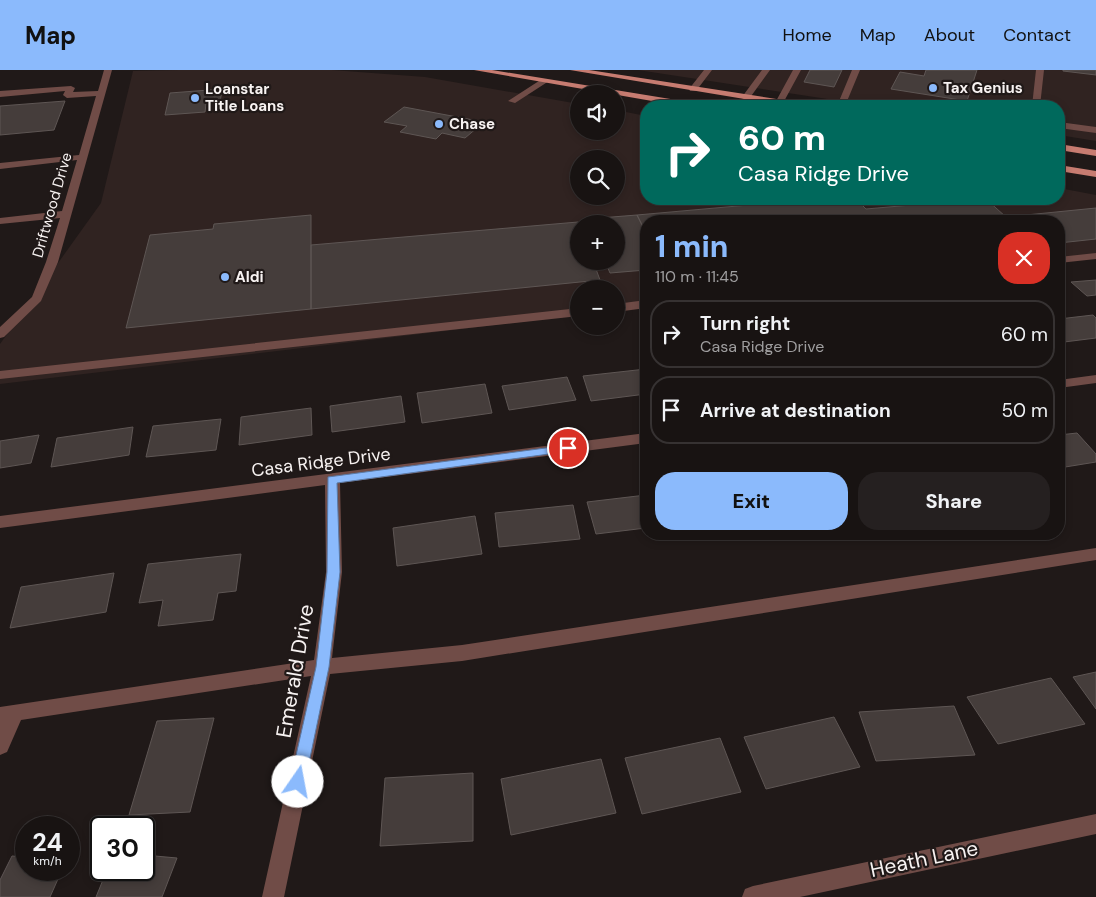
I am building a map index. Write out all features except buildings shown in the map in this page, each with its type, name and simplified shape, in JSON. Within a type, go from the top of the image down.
[{"type":"main road","points":[[478,70],[548,78],[664,100]]},
{"type":"main road","points":[[574,70],[763,100]]},
{"type":"main road","points":[[1065,148],[1096,153]]},
{"type":"main road","points":[[1065,169],[1096,174]]},
{"type":"street","name":"Driftwood Drive","points":[[0,334],[37,298],[52,262],[108,70]]},
{"type":"street","points":[[693,89],[708,70]]},
{"type":"street","points":[[746,97],[766,70]]},
{"type":"street","points":[[782,100],[797,70]]},
{"type":"street","points":[[844,100],[856,70]]},
{"type":"street","points":[[1037,100],[1040,70]]},
{"type":"street","points":[[512,101],[548,78]]},
{"type":"street","points":[[0,94],[70,88],[67,95],[101,93]]},
{"type":"street","points":[[1065,126],[1096,130]]},
{"type":"street","points":[[0,166],[82,157]]},
{"type":"street","points":[[0,221],[66,214]]},
{"type":"street","points":[[1065,259],[1096,256]]},
{"type":"street","points":[[625,307],[640,305]]},
{"type":"street","points":[[0,375],[570,313]]},
{"type":"street","points":[[1065,383],[1096,379]]},
{"type":"street","name":"Casa Ridge Drive","points":[[0,522],[640,439]]},
{"type":"street","name":"Emerald Drive","points":[[273,897],[322,667],[334,572],[332,480]]},
{"type":"street","points":[[0,746],[8,714],[322,667],[462,653],[1096,554]]},
{"type":"street","name":"Heath Lane","points":[[753,897],[844,876],[1096,824]]},
{"type":"shaded area","points":[[332,70],[425,77],[570,102],[570,140],[625,140],[625,112],[640,115],[640,205],[1065,205],[1065,189],[1096,195],[1096,254],[1065,257],[1065,215],[640,215],[640,308],[625,310],[625,280],[570,280],[570,316],[0,384],[0,344],[101,203],[133,71]]},
{"type":"shaded area","points":[[638,70],[1096,70],[1096,141],[1065,136],[1065,100],[834,100]]},
{"type":"place","name":"Tax Genius","points":[[933,88]]},
{"type":"place","name":"Loanstar Title Loans","points":[[195,98]]},
{"type":"place","name":"Chase","points":[[439,124]]},
{"type":"place","name":"Aldi","points":[[225,277]]},
{"type":"route","points":[[298,782],[322,667],[334,572],[332,480],[568,448]]}]
